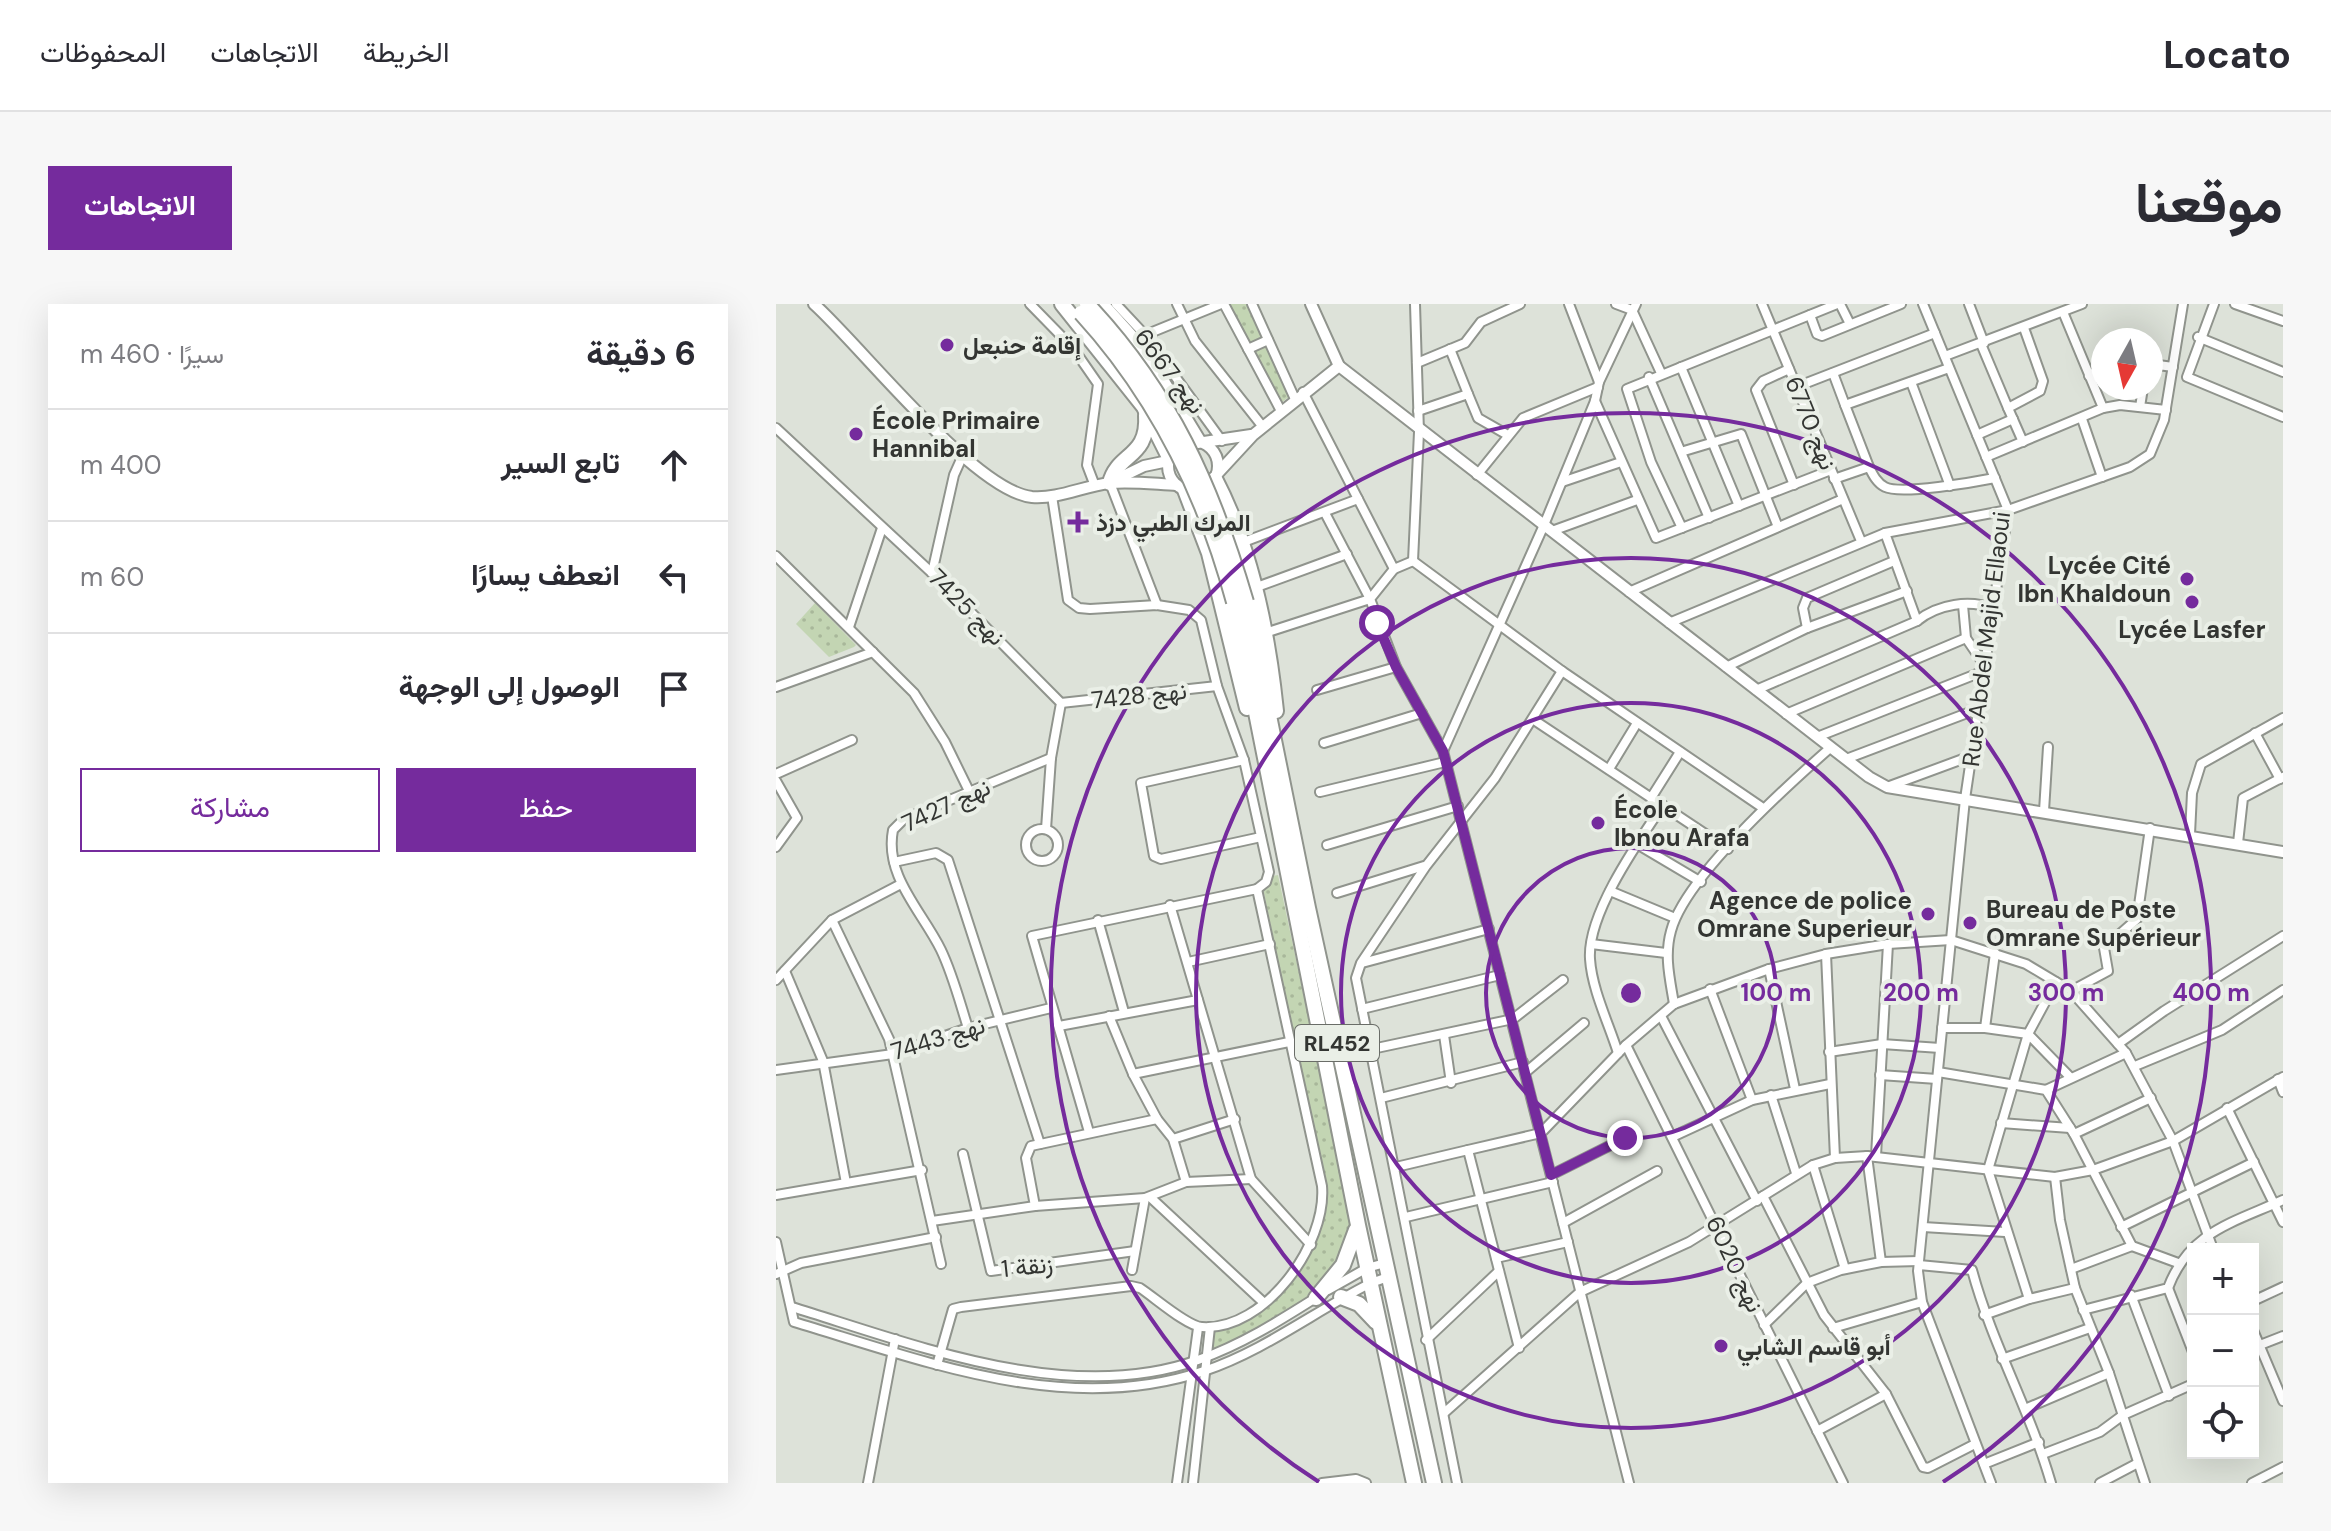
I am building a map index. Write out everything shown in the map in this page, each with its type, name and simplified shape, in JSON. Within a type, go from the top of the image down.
[{"type":"highway","points":[[1062,304],[1144,407],[1169,459]]},
{"type":"highway","points":[[1101,304],[1144,352],[1200,442]]},
{"type":"highway","name":"RL452","points":[[1080,307],[1133,376],[1182,459],[1212,526],[1240,602],[1434,1483]]},
{"type":"highway","points":[[1102,485],[1142,444],[1147,426],[1144,407]]},
{"type":"highway","points":[[1216,476],[1241,543],[1264,634],[1274,690],[1270,748]]},
{"type":"highway","points":[[1181,488],[1209,553],[1250,722],[1270,748]]},
{"type":"highway","name":"RL452","points":[[1270,748],[1358,1225],[1414,1483]]},
{"type":"highway","points":[[1316,1298],[1343,1265],[1358,1225]]},
{"type":"highway","points":[[1341,1297],[1366,1309],[1380,1332]]},
{"type":"street","points":[[814,304],[963,455],[1013,493],[1052,496],[1102,485],[1144,466],[1169,459],[1180,444],[1253,435]]},
{"type":"street","points":[[1030,304],[1073,348],[1098,384],[1087,465],[1102,485],[1157,605]]},
{"type":"street","name":"نهج 6667","points":[[1116,304],[1145,335],[1222,441]]},
{"type":"street","points":[[1177,304],[1195,341],[1263,427]]},
{"type":"street","points":[[1145,335],[1222,304],[1281,411]]},
{"type":"street","points":[[1252,304],[1268,340],[1394,569]]},
{"type":"street","points":[[1311,304],[1339,366],[1419,432],[1548,528],[1830,748],[1887,787],[2190,834],[2283,852]]},
{"type":"street","points":[[1413,561],[1419,432],[1415,304]]},
{"type":"street","points":[[1417,363],[1468,341],[1484,320],[1520,304]]},
{"type":"street","points":[[1569,304],[1599,385]]},
{"type":"street","points":[[1616,304],[1634,307]]},
{"type":"street","name":"نهج 6770","points":[[1762,304],[1861,541]]},
{"type":"street","points":[[1682,528],[1651,462],[1626,396],[1627,389],[1649,377],[1839,304],[1850,324]]},
{"type":"street","points":[[1810,315],[1820,336],[1901,304]]},
{"type":"street","name":"Rue Abdel Majid Ellaoui","points":[[1923,304],[2008,510],[1965,799],[1919,1263],[1922,1302],[1991,1483]]},
{"type":"street","points":[[1969,304],[2023,442]]},
{"type":"street","points":[[2055,304],[2103,408]]},
{"type":"street","points":[[1945,356],[2082,304]]},
{"type":"street","points":[[1669,623],[1861,541],[1885,533],[2008,510],[2130,467],[2150,454],[2166,410],[2183,304]]},
{"type":"street","points":[[2214,304],[2198,337],[2187,377],[2283,417]]},
{"type":"street","points":[[2235,304],[2283,321]]},
{"type":"street","points":[[1443,751],[1548,528],[1599,385],[1634,307]]},
{"type":"street","points":[[1634,307],[1661,373]]},
{"type":"street","points":[[2008,408],[2043,386],[2024,328]]},
{"type":"street","points":[[1796,387],[1935,333]]},
{"type":"street","points":[[2198,337],[2283,372]]},
{"type":"street","points":[[1248,349],[1268,340]]},
{"type":"street","points":[[1450,349],[1478,418],[1506,434]]},
{"type":"street","points":[[1102,485],[1205,488],[1253,435],[1339,366]]},
{"type":"street","points":[[2163,366],[2173,367]]},
{"type":"street","points":[[1681,367],[1739,506]]},
{"type":"street","points":[[1845,405],[1949,368]]},
{"type":"street","points":[[1789,369],[1763,381],[1756,390],[1794,485]]},
{"type":"street","points":[[1833,373],[1869,467],[1879,482],[1891,489],[1950,486],[1995,478]]},
{"type":"street","points":[[1649,377],[1684,451],[1709,518]]},
{"type":"street","points":[[1911,382],[1950,486]]},
{"type":"street","points":[[1477,475],[1506,434],[1534,411],[1599,385]]},
{"type":"street","points":[[1418,411],[1468,394]]},
{"type":"street","points":[[2140,407],[2141,400]]},
{"type":"street","points":[[1595,401],[1653,537],[1794,485],[1869,467]]},
{"type":"street","points":[[1986,457],[2103,408],[2166,410]]},
{"type":"street","points":[[1977,435],[2013,419]]},
{"type":"street","points":[[2082,419],[2102,477]]},
{"type":"street","name":"نهج 7425","points":[[776,428],[932,573],[1061,703]]},
{"type":"street","points":[[1684,451],[1741,434],[1778,527]]},
{"type":"street","points":[[1200,442],[1216,455],[1216,476]]},
{"type":"street","points":[[932,573],[954,475],[963,455]]},
{"type":"street","points":[[1169,459],[1171,478],[1181,488]]},
{"type":"street","points":[[1562,482],[1621,462]]},
{"type":"street","points":[[1052,496],[1068,600],[1079,608],[1090,609],[1157,605],[1189,610],[1201,620],[1217,686],[1244,760],[1269,878],[1257,889],[1032,936],[1089,1132]]},
{"type":"street","points":[[1241,543],[1358,499]]},
{"type":"street","points":[[1629,592],[1843,499]]},
{"type":"street","points":[[1548,528],[1637,500]]},
{"type":"street","points":[[1325,513],[1370,599],[1396,667],[1443,751],[1629,1483]]},
{"type":"street","points":[[849,627],[882,528]]},
{"type":"street","points":[[1885,533],[1917,621]]},
{"type":"street","points":[[1253,588],[1347,554]]},
{"type":"street","points":[[776,556],[914,693],[945,742],[970,793]]},
{"type":"street","points":[[1264,634],[1370,599],[1394,569],[1413,561]]},
{"type":"street","points":[[1413,561],[1562,671],[1763,808]]},
{"type":"street","points":[[1807,628],[1803,608],[1807,598],[1894,561]]},
{"type":"street","points":[[1726,667],[1807,628],[1907,591]]},
{"type":"street","points":[[1756,690],[1917,621],[1936,609],[1963,605],[1994,609]]},
{"type":"street","points":[[1817,737],[1984,669],[1966,638],[1963,605]]},
{"type":"street","points":[[1786,714],[1966,638]]},
{"type":"street","points":[[776,687],[873,652]]},
{"type":"street","points":[[1317,690],[1396,667]]},
{"type":"street","points":[[1457,1483],[1356,978],[1361,963],[1426,866],[1463,821],[1534,720],[1562,671]]},
{"type":"street","name":"نهج 7428","points":[[1061,703],[1217,686]]},
{"type":"street","points":[[1046,829],[1051,758],[1061,703]]},
{"type":"street","points":[[1846,759],[1978,709]]},
{"type":"street","points":[[1324,743],[1422,713]]},
{"type":"street","points":[[2190,834],[2192,793],[2201,764],[2283,718]]},
{"type":"street","points":[[1534,720],[1728,849]]},
{"type":"street","points":[[1609,769],[1637,723]]},
{"type":"street","points":[[2238,843],[2243,798],[2281,778],[2255,733]]},
{"type":"street","points":[[776,774],[852,740]]},
{"type":"street","points":[[2044,811],[2048,747]]},
{"type":"street","points":[[1674,1004],[1666,953],[1675,918],[1763,808],[1830,748]]},
{"type":"street","points":[[1651,798],[1680,752]]},
{"type":"street","points":[[1887,787],[1971,756]]},
{"type":"street","name":"نهج 7427","points":[[968,1028],[942,953],[901,884],[891,841],[898,824],[1051,758]]},
{"type":"street","points":[[1244,760],[1141,783],[1154,856],[1161,859],[1261,837]]},
{"type":"street","points":[[1320,792],[1445,762]]},
{"type":"street","points":[[776,781],[797,818],[776,847]]},
{"type":"street","points":[[1618,1053],[1592,973],[1591,944],[1610,891],[1663,805]]},
{"type":"street","points":[[1327,845],[1458,806]]},
{"type":"street","points":[[2071,991],[2108,971],[2104,948],[2137,919],[2150,828]]},
{"type":"street","points":[[1046,829],[1056,837],[1058,849],[1050,860],[1038,862],[1028,854],[1026,842],[1033,831],[1046,829]]},
{"type":"street","points":[[1637,844],[1701,882]]},
{"type":"street","points":[[894,862],[936,853],[948,860],[1040,1144]]},
{"type":"street","points":[[1337,893],[1426,866]]},
{"type":"street","points":[[776,980],[832,920],[901,884]]},
{"type":"street","points":[[937,1365],[953,1309],[1103,1287],[1140,1288],[1198,1328],[1210,1327],[1239,1318],[1292,1276],[1311,1245],[1323,1203],[1322,1186],[1257,889]]},
{"type":"street","points":[[1610,891],[1675,918]]},
{"type":"street","points":[[1170,905],[1251,1179],[1311,1245]]},
{"type":"street","points":[[832,920],[893,1054],[922,1170],[941,1264]]},
{"type":"street","points":[[1098,920],[1124,1012]]},
{"type":"street","points":[[1361,963],[1489,929]]},
{"type":"street","points":[[2118,1044],[2164,1011],[2283,936]]},
{"type":"street","points":[[1396,1167],[1541,1133],[1626,1045],[1674,1004],[1710,989],[1826,954],[1888,944],[1951,940],[2026,964],[2071,991],[2126,1053],[2173,1141],[2210,1243]]},
{"type":"street","points":[[1188,962],[1270,944]]},
{"type":"street","points":[[1591,944],[1666,953]]},
{"type":"street","points":[[1881,1262],[1872,1156],[1888,944]]},
{"type":"street","points":[[1985,1028],[1995,953]]},
{"type":"street","points":[[1826,954],[1835,1158]]},
{"type":"street","points":[[1769,969],[1795,1089]]},
{"type":"street","points":[[785,971],[823,1061],[846,1183]]},
{"type":"street","points":[[1362,1009],[1500,975]]},
{"type":"street","points":[[1372,1049],[1513,1019],[1563,980]]},
{"type":"street","points":[[2029,1299],[2005,1232],[1988,1170],[2028,1034],[2056,982]]},
{"type":"street","points":[[1710,989],[1752,1100]]},
{"type":"street","points":[[2135,1066],[2207,1037],[2283,990]]},
{"type":"street","points":[[1059,1026],[1198,1000]]},
{"type":"street","name":"نهج 7443","points":[[776,1070],[823,1061],[893,1054],[968,1028],[1051,1008]]},
{"type":"street","points":[[1109,1016],[1133,1074],[1157,1119],[1173,1139],[1186,1182]]},
{"type":"street","points":[[1661,1016],[1713,1119],[1833,1328],[1886,1394],[1925,1468],[1975,1444]]},
{"type":"street","points":[[1381,1098],[1524,1067],[1584,1023]]},
{"type":"street","points":[[1942,1028],[1985,1028],[2028,1034],[2070,1077]]},
{"type":"street","points":[[1444,1035],[1451,1083]]},
{"type":"street","points":[[1133,1074],[1289,1042]]},
{"type":"street","points":[[1829,1052],[1882,1044],[1940,1048]]},
{"type":"street","name":"نهج 6020","points":[[1626,1045],[1718,1225],[1843,1483]]},
{"type":"street","points":[[1880,1075],[1938,1075],[2046,1090],[2126,1053]]},
{"type":"street","points":[[1444,1413],[1580,1292],[1689,1242],[1813,1165],[1835,1158],[1872,1156],[2055,1177],[2093,1170],[2173,1141],[2280,1078],[2283,1092]]},
{"type":"street","points":[[1672,1137],[1752,1100],[1830,1084]]},
{"type":"street","points":[[2046,1090],[2072,1131],[2132,1246],[2178,1263]]},
{"type":"street","points":[[1771,1095],[1796,1173]]},
{"type":"street","points":[[2001,1123],[2072,1131],[2151,1098]]},
{"type":"street","points":[[2227,1108],[2254,1162],[2279,1202],[2283,1222]]},
{"type":"street","points":[[1035,1206],[1026,1158],[1031,1146],[1157,1119]]},
{"type":"street","points":[[1173,1139],[1235,1119]]},
{"type":"street","points":[[1406,1217],[1552,1179],[1625,1138]]},
{"type":"street","points":[[1468,1150],[1519,1348]]},
{"type":"street","name":"زنقة 1","points":[[963,1154],[988,1268],[994,1272],[1135,1251]]},
{"type":"street","points":[[2121,1227],[2254,1162]]},
{"type":"street","points":[[1813,1165],[1845,1269]]},
{"type":"street","points":[[776,1195],[922,1170]]},
{"type":"street","points":[[1563,1223],[1657,1171]]},
{"type":"street","points":[[2055,1177],[2075,1288],[2109,1373],[2145,1483]]},
{"type":"street","points":[[932,1221],[1035,1206],[1147,1198],[1186,1182],[1251,1179]]},
{"type":"street","points":[[1147,1198],[1263,1302]]},
{"type":"street","points":[[1132,1270],[1147,1198]]},
{"type":"street","points":[[2187,1339],[2168,1288],[2178,1263],[2206,1235],[2279,1202]]},
{"type":"street","points":[[1923,1227],[2005,1232]]},
{"type":"street","points":[[779,1272],[801,1263],[936,1237]]},
{"type":"street","points":[[776,1242],[779,1272],[794,1322],[937,1365],[1020,1384],[1064,1388],[1151,1383],[1206,1370],[1240,1356],[1341,1297],[1369,1275],[1387,1270]]},
{"type":"street","points":[[1496,1258],[1568,1242]]},
{"type":"street","points":[[2071,1269],[2132,1246]]},
{"type":"street","points":[[1764,1325],[1807,1283],[1845,1269],[1881,1262],[1969,1267],[1984,1315],[2039,1442],[2051,1483]]},
{"type":"street","points":[[792,1307],[980,1364],[1073,1375],[1135,1372],[1208,1356],[1255,1335],[1316,1298],[1387,1270]]},
{"type":"street","points":[[1426,1340],[1499,1271]]},
{"type":"street","points":[[2259,1298],[2283,1287]]},
{"type":"street","points":[[1984,1315],[2029,1299],[2075,1288]]},
{"type":"street","points":[[2083,1310],[2131,1295],[2168,1288]]},
{"type":"street","points":[[2131,1295],[2169,1396]]},
{"type":"street","points":[[1833,1328],[1922,1302]]},
{"type":"street","points":[[1193,1483],[1210,1327]]},
{"type":"street","points":[[1177,1483],[1198,1328]]},
{"type":"street","points":[[2002,1359],[2090,1328]]},
{"type":"street","points":[[2283,1336],[2260,1345],[2283,1401]]},
{"type":"street","points":[[868,1483],[895,1339]]},
{"type":"street","points":[[2259,1356],[2264,1354]]},
{"type":"street","points":[[2025,1409],[2109,1373]]},
{"type":"street","points":[[2043,1454],[2100,1432],[2123,1415],[2187,1387]]},
{"type":"street","points":[[1817,1431],[1886,1394]]},
{"type":"street","points":[[1984,1464],[2039,1442]]},
{"type":"street","points":[[2100,1483],[2138,1463]]},
{"type":"street","points":[[2252,1483],[2283,1467]]},
{"type":"street","points":[[1322,1483],[1356,1479],[1366,1483]]},
{"type":"green space","points":[[1229,304],[1248,304],[1264,338],[1249,345]]},
{"type":"green space","points":[[1267,345],[1292,394],[1280,404],[1252,352]]},
{"type":"green space","points":[[815,603],[856,645],[854,647],[829,657],[796,624]]},
{"type":"green space","points":[[1278,875],[1353,1226],[1331,1272],[1315,1290],[1277,1320],[1211,1355],[1213,1333],[1237,1322],[1275,1297],[1302,1266],[1320,1224],[1326,1199],[1261,878]]},
{"type":"place","name":"إقامة حنبعل","points":[[947,345]]},
{"type":"place","name":"École Primaire Hannibal","points":[[856,434]]},
{"type":"place","name":"المرك الطبي دزذ","points":[[1078,522]]},
{"type":"place","name":"Lycée Cité Ibn Khaldoun","points":[[2187,579]]},
{"type":"place","name":"Lycée Lasfer","points":[[2192,602]]},
{"type":"place","name":"École Ibnou Arafa","points":[[1598,823]]},
{"type":"place","name":"Agence de police Omrane Superieur","points":[[1928,914]]},
{"type":"place","name":"Bureau de Poste Omrane Supérieur","points":[[1970,923]]},
{"type":"place","name":"أبو قاسم الشابي","points":[[1721,1346]]},
{"type":"route","points":[[1377,623],[1396,667],[1443,751],[1551,1175],[1625,1138]]}]
